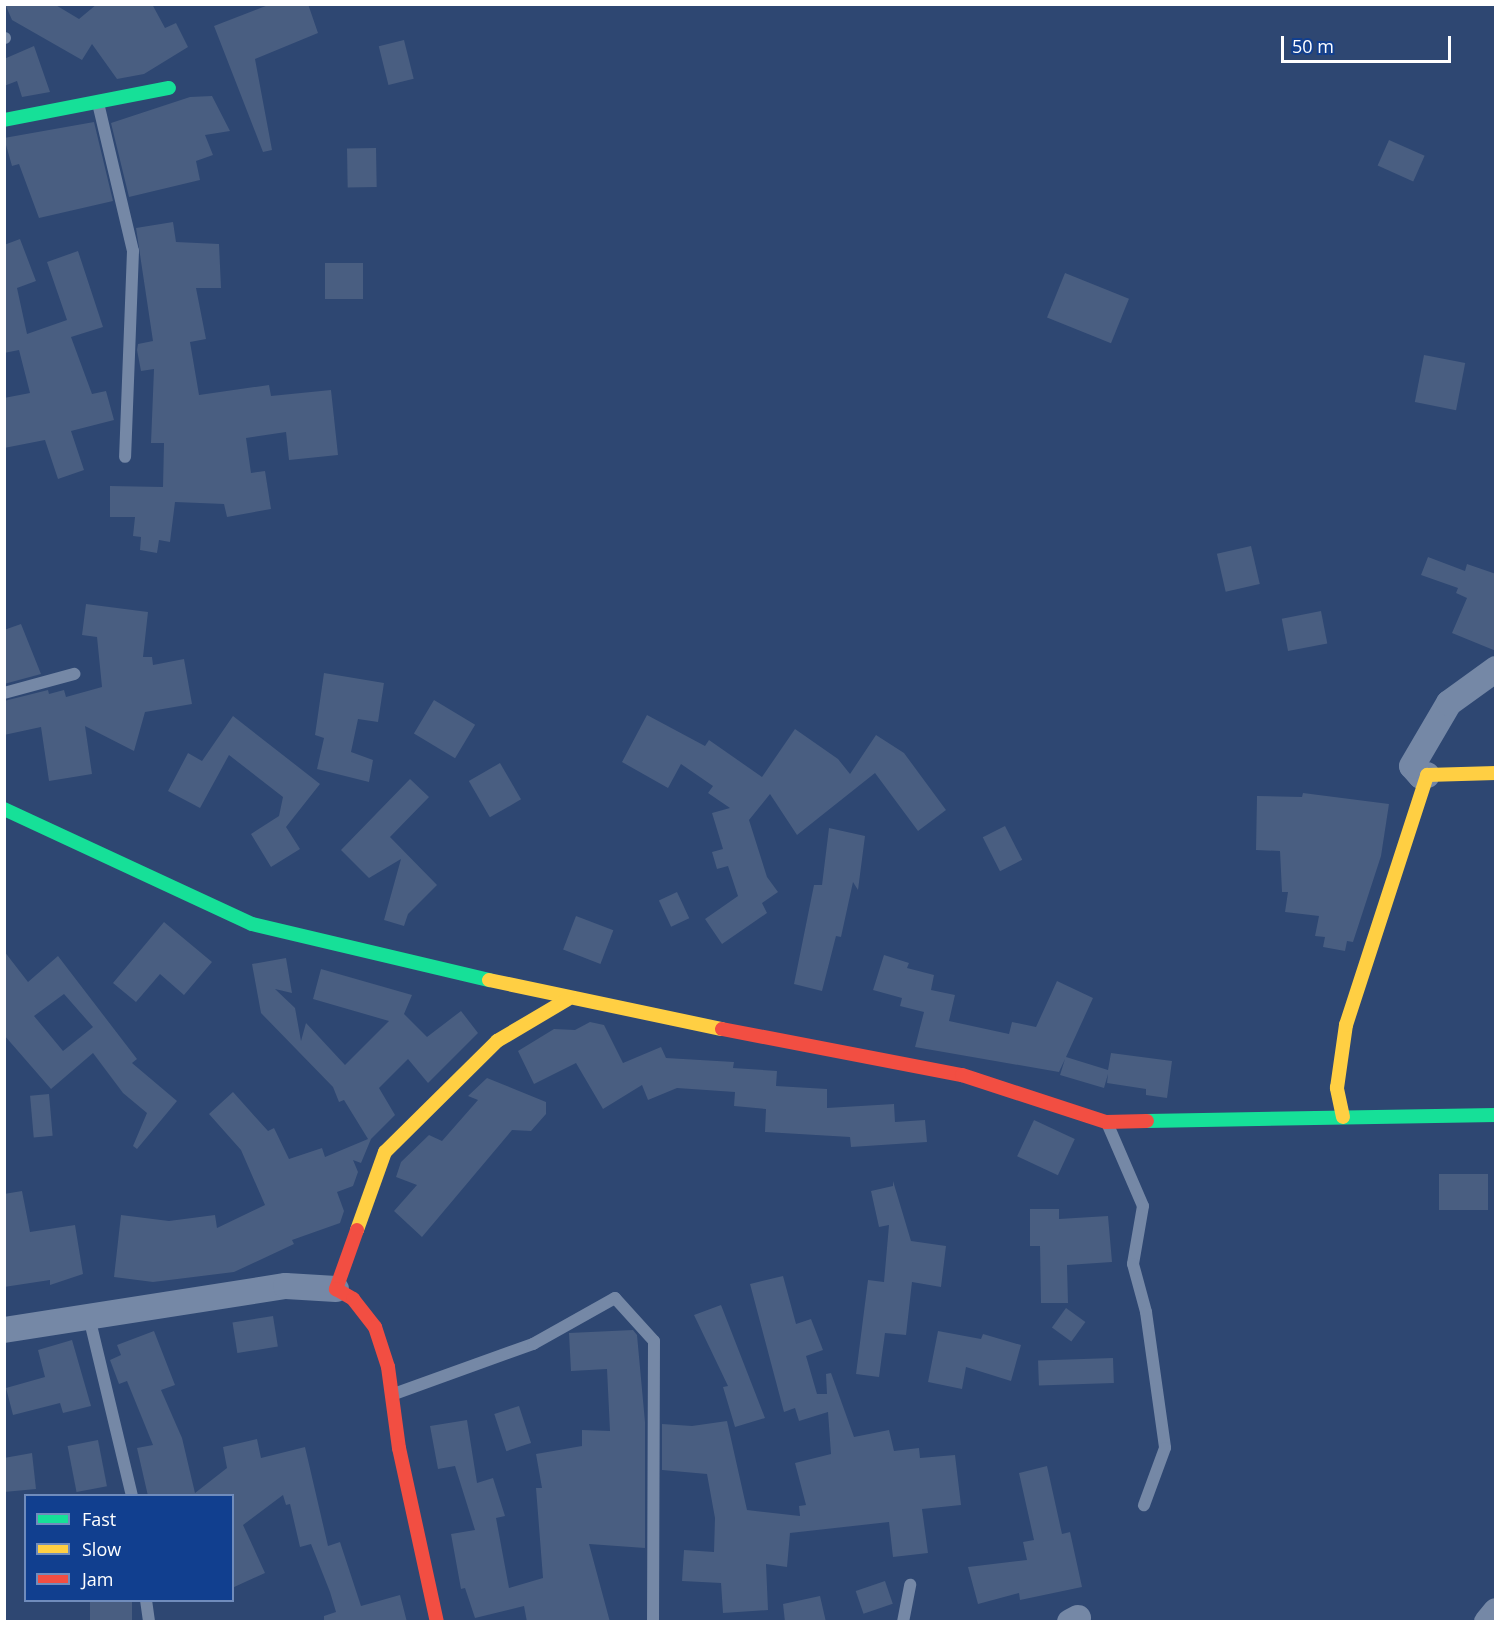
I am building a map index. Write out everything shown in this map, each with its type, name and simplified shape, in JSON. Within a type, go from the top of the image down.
[{"type":"street","points":[[4,120],[169,88]]},
{"type":"street","points":[[1496,669],[1449,703],[1412,766],[1421,776],[1496,773]]},
{"type":"street","points":[[1343,1117],[1337,1088],[1346,1025],[1427,775]]},
{"type":"street","points":[[4,809],[252,924],[568,999],[962,1075],[1106,1122],[1496,1115]]},
{"type":"street","points":[[336,1289],[385,1152],[497,1041],[568,999]]},
{"type":"street","points":[[4,1330],[286,1286],[336,1289],[354,1299],[375,1327],[392,1395],[437,1622]]},
{"type":"street","points":[[1487,1622],[1496,1611]]},
{"type":"lane","points":[[97,102],[133,251],[125,457]]},
{"type":"lane","points":[[4,693],[74,674]]},
{"type":"lane","points":[[1106,1122],[1143,1206],[1132,1264],[1146,1312],[1165,1448],[1144,1505]]},
{"type":"lane","points":[[392,1395],[533,1344],[615,1298],[654,1341],[653,1622]]},
{"type":"lane","points":[[89,1317],[132,1494]]},
{"type":"lane","points":[[903,1622],[910,1585]]},
{"type":"lane","points":[[146,1602],[149,1622]]},
{"type":"building","points":[[5,4],[54,4],[79,19],[97,4],[152,4],[165,28],[176,23],[188,47],[144,74],[117,79],[92,44],[82,60],[12,20]]},
{"type":"building","points":[[271,4],[308,4],[318,33],[255,59],[272,150],[263,152],[214,26]]},
{"type":"building","points":[[404,40],[414,79],[388,85],[379,46]]},
{"type":"building","points":[[34,46],[50,92],[22,97],[17,81],[4,86],[4,59]]},
{"type":"building","points":[[212,96],[230,131],[205,135],[213,155],[196,161],[200,180],[129,197],[111,123],[190,97]]},
{"type":"building","points":[[94,122],[113,201],[39,218],[19,164],[12,166],[4,138]]},
{"type":"building","points":[[1389,140],[1425,156],[1413,181],[1378,166]]},
{"type":"building","points":[[376,148],[377,187],[348,188],[347,149]]},
{"type":"building","points":[[173,222],[176,242],[219,244],[221,288],[196,288],[206,339],[190,342],[199,395],[269,385],[271,396],[331,390],[338,455],[289,460],[286,432],[246,438],[251,473],[265,471],[271,509],[227,517],[224,504],[175,502],[170,542],[159,540],[157,553],[140,550],[141,537],[133,536],[135,517],[110,517],[110,486],[163,487],[164,443],[151,443],[154,369],[141,371],[137,350],[138,344],[153,341],[136,228]]},
{"type":"building","points":[[20,239],[36,281],[17,288],[27,334],[67,320],[47,262],[78,251],[103,327],[71,337],[92,394],[106,391],[114,420],[71,431],[84,470],[58,479],[45,440],[4,448],[4,398],[30,393],[19,350],[4,353],[4,245]]},
{"type":"building","points":[[325,263],[363,263],[363,299],[325,299]]},
{"type":"building","points":[[1065,273],[1129,299],[1111,343],[1047,318]]},
{"type":"building","points":[[1424,355],[1465,363],[1456,410],[1415,402]]},
{"type":"building","points":[[1251,546],[1260,584],[1226,592],[1217,554]]},
{"type":"building","points":[[1428,557],[1465,571],[1467,564],[1496,574],[1496,651],[1452,633],[1467,598],[1456,593],[1458,588],[1421,575]]},
{"type":"building","points":[[86,604],[148,612],[143,657],[152,657],[153,665],[184,659],[192,704],[145,712],[134,751],[85,726],[92,774],[49,781],[41,727],[4,735],[4,701],[48,690],[49,694],[64,690],[66,697],[102,687],[97,637],[82,635]]},
{"type":"building","points":[[1321,611],[1327,643],[1288,651],[1282,619]]},
{"type":"building","points":[[21,624],[41,674],[4,684],[4,630]]},
{"type":"building","points":[[324,673],[384,683],[378,722],[358,719],[351,752],[373,760],[369,782],[317,769],[324,738],[315,735]]},
{"type":"building","points":[[434,700],[475,725],[455,758],[414,733]]},
{"type":"building","points":[[647,715],[705,746],[709,740],[762,777],[795,729],[838,759],[850,774],[876,735],[904,753],[946,810],[918,831],[875,773],[797,835],[770,794],[749,820],[767,877],[778,892],[762,903],[767,913],[722,944],[705,919],[738,896],[728,866],[717,869],[712,852],[723,849],[712,813],[730,808],[708,793],[713,786],[681,764],[668,788],[622,762]]},
{"type":"building","points":[[233,716],[320,784],[286,827],[300,849],[271,867],[251,834],[279,816],[283,797],[229,755],[200,808],[168,791],[188,753],[202,761]]},
{"type":"building","points":[[500,763],[521,799],[490,817],[469,781]]},
{"type":"building","points":[[410,779],[429,797],[390,837],[437,885],[408,914],[404,926],[384,920],[401,859],[369,878],[341,850]]},
{"type":"building","points":[[1303,793],[1389,804],[1381,856],[1353,942],[1347,941],[1345,951],[1323,947],[1325,937],[1315,936],[1319,916],[1285,912],[1288,892],[1282,892],[1280,851],[1256,850],[1257,796],[1302,797]]},
{"type":"building","points":[[1005,826],[1022,860],[1000,871],[983,837]]},
{"type":"building","points":[[829,828],[865,836],[858,890],[853,882],[841,937],[836,936],[822,991],[794,984],[814,885],[822,885]]},
{"type":"building","points":[[677,892],[689,918],[671,927],[659,900]]},
{"type":"building","points":[[576,916],[613,930],[600,964],[563,950]]},
{"type":"building","points":[[164,922],[212,962],[184,995],[160,974],[136,1002],[113,983]]},
{"type":"building","points":[[4,951],[28,982],[58,956],[137,1059],[132,1063],[177,1101],[137,1149],[133,1146],[147,1113],[123,1093],[93,1053],[51,1089],[4,1035]],"holes":[[[64,994],[93,1027],[63,1051],[34,1016]]]},
{"type":"building","points":[[884,955],[909,963],[907,968],[934,975],[931,990],[955,995],[949,1021],[1009,1034],[1012,1022],[1036,1027],[1057,981],[1093,998],[1066,1057],[1108,1070],[1111,1053],[1172,1061],[1167,1098],[1146,1095],[1146,1089],[1107,1083],[1108,1074],[1104,1088],[1060,1075],[1065,1059],[1059,1072],[915,1047],[924,1012],[900,1006],[902,998],[873,990]]},
{"type":"building","points":[[286,958],[292,993],[275,989],[295,1008],[301,1041],[306,1023],[345,1065],[389,1021],[313,999],[321,969],[412,995],[404,1014],[427,1037],[461,1011],[478,1033],[428,1083],[408,1059],[379,1088],[395,1115],[371,1139],[361,1163],[353,1160],[358,1172],[353,1186],[337,1192],[344,1211],[340,1223],[292,1240],[294,1244],[234,1272],[153,1282],[114,1277],[121,1215],[169,1221],[215,1215],[217,1228],[265,1205],[241,1150],[209,1114],[233,1092],[268,1131],[274,1128],[289,1159],[322,1148],[325,1157],[368,1139],[344,1100],[339,1102],[333,1087],[261,1013],[252,964]]},
{"type":"building","points":[[590,1022],[604,1025],[623,1063],[661,1047],[666,1058],[734,1062],[733,1068],[777,1071],[776,1086],[827,1089],[827,1108],[894,1104],[895,1122],[925,1120],[927,1142],[851,1147],[850,1137],[765,1132],[766,1109],[734,1106],[735,1092],[677,1088],[648,1100],[642,1085],[603,1109],[576,1063],[534,1084],[518,1051],[554,1029],[575,1030]]},
{"type":"building","points":[[487,1078],[546,1102],[546,1114],[531,1131],[512,1130],[422,1237],[394,1211],[417,1185],[396,1177],[401,1162],[429,1135],[442,1141],[478,1100],[468,1096]]},
{"type":"building","points":[[49,1094],[53,1136],[34,1137],[30,1096]]},
{"type":"building","points":[[1034,1120],[1075,1139],[1058,1175],[1017,1156]]},
{"type":"building","points":[[1439,1174],[1488,1174],[1488,1210],[1439,1210]]},
{"type":"building","points":[[893,1181],[911,1241],[946,1246],[941,1287],[912,1282],[906,1335],[885,1333],[879,1377],[856,1374],[868,1280],[884,1282],[889,1225],[879,1227],[871,1191],[893,1186]]},
{"type":"building","points":[[22,1191],[30,1232],[75,1225],[83,1274],[50,1285],[50,1280],[4,1287],[4,1194]]},
{"type":"building","points":[[1030,1209],[1059,1209],[1059,1219],[1108,1216],[1112,1262],[1067,1265],[1068,1303],[1041,1303],[1040,1246],[1030,1246]]},
{"type":"building","points":[[783,1276],[796,1324],[811,1319],[823,1350],[806,1356],[817,1394],[827,1394],[826,1374],[831,1373],[854,1437],[889,1430],[894,1451],[919,1448],[920,1458],[955,1455],[961,1505],[922,1509],[928,1553],[893,1557],[889,1522],[790,1533],[787,1567],[766,1564],[768,1610],[723,1613],[721,1583],[682,1581],[684,1550],[714,1552],[715,1518],[707,1474],[662,1470],[662,1424],[692,1426],[727,1421],[747,1510],[800,1516],[799,1506],[806,1505],[795,1463],[831,1454],[828,1412],[799,1421],[795,1408],[784,1412],[750,1284]]},
{"type":"building","points":[[721,1305],[765,1418],[735,1427],[723,1387],[728,1386],[694,1315]]},
{"type":"building","points":[[1066,1308],[1085,1322],[1071,1342],[1052,1327]]},
{"type":"building","points":[[273,1316],[278,1347],[237,1353],[233,1322]]},
{"type":"building","points":[[633,1330],[637,1335],[645,1422],[645,1548],[589,1544],[610,1622],[527,1622],[524,1606],[475,1618],[465,1588],[461,1589],[451,1534],[475,1530],[455,1466],[438,1469],[430,1426],[467,1420],[477,1483],[493,1478],[505,1516],[496,1518],[509,1588],[543,1578],[536,1488],[542,1488],[536,1454],[582,1446],[582,1430],[610,1431],[607,1369],[571,1371],[569,1333]]},
{"type":"building","points":[[154,1331],[175,1385],[161,1390],[182,1438],[195,1493],[227,1468],[223,1447],[257,1439],[261,1458],[305,1447],[328,1546],[340,1542],[361,1606],[400,1595],[407,1622],[324,1622],[324,1616],[336,1612],[330,1592],[311,1544],[300,1547],[290,1504],[286,1505],[283,1495],[243,1525],[265,1573],[234,1587],[234,1494],[148,1494],[137,1448],[153,1445],[127,1381],[119,1384],[110,1360],[121,1355],[117,1345]]},
{"type":"building","points":[[938,1331],[981,1339],[983,1334],[1021,1345],[1011,1381],[966,1367],[962,1389],[928,1382]]},
{"type":"building","points":[[72,1340],[91,1406],[63,1413],[60,1403],[13,1415],[6,1388],[45,1377],[38,1350]]},
{"type":"building","points":[[1113,1358],[1114,1383],[1039,1386],[1038,1361]]},
{"type":"building","points":[[519,1406],[531,1443],[506,1451],[494,1414]]},
{"type":"building","points":[[98,1440],[107,1486],[77,1492],[68,1446]]},
{"type":"building","points":[[32,1453],[36,1489],[4,1492],[4,1458]]},
{"type":"building","points":[[1047,1466],[1062,1534],[1070,1532],[1082,1587],[1020,1600],[1019,1593],[978,1604],[968,1567],[1027,1560],[1023,1542],[1034,1540],[1019,1473]]},
{"type":"building","points":[[885,1581],[893,1604],[864,1614],[856,1591]]},
{"type":"building","points":[[820,1596],[826,1622],[785,1622],[783,1604]]},
{"type":"building","points":[[90,1602],[132,1602],[132,1622],[90,1622]]},
{"type":"traffic: fast","points":[[4,120],[169,88]]},
{"type":"traffic: fast","points":[[4,809],[252,924],[489,980]]},
{"type":"traffic: fast","points":[[1147,1121],[1496,1115]]},
{"type":"traffic: slow","points":[[1343,1117],[1337,1088],[1346,1025],[1427,775],[1496,773]]},
{"type":"traffic: slow","points":[[489,980],[722,1029]]},
{"type":"traffic: slow","points":[[357,1230],[385,1152],[497,1041],[568,999]]},
{"type":"traffic: jam","points":[[722,1029],[962,1075],[1106,1122],[1147,1121]]},
{"type":"traffic: jam","points":[[357,1230],[336,1289],[353,1299],[375,1327],[388,1367],[399,1448],[437,1622]]}]
